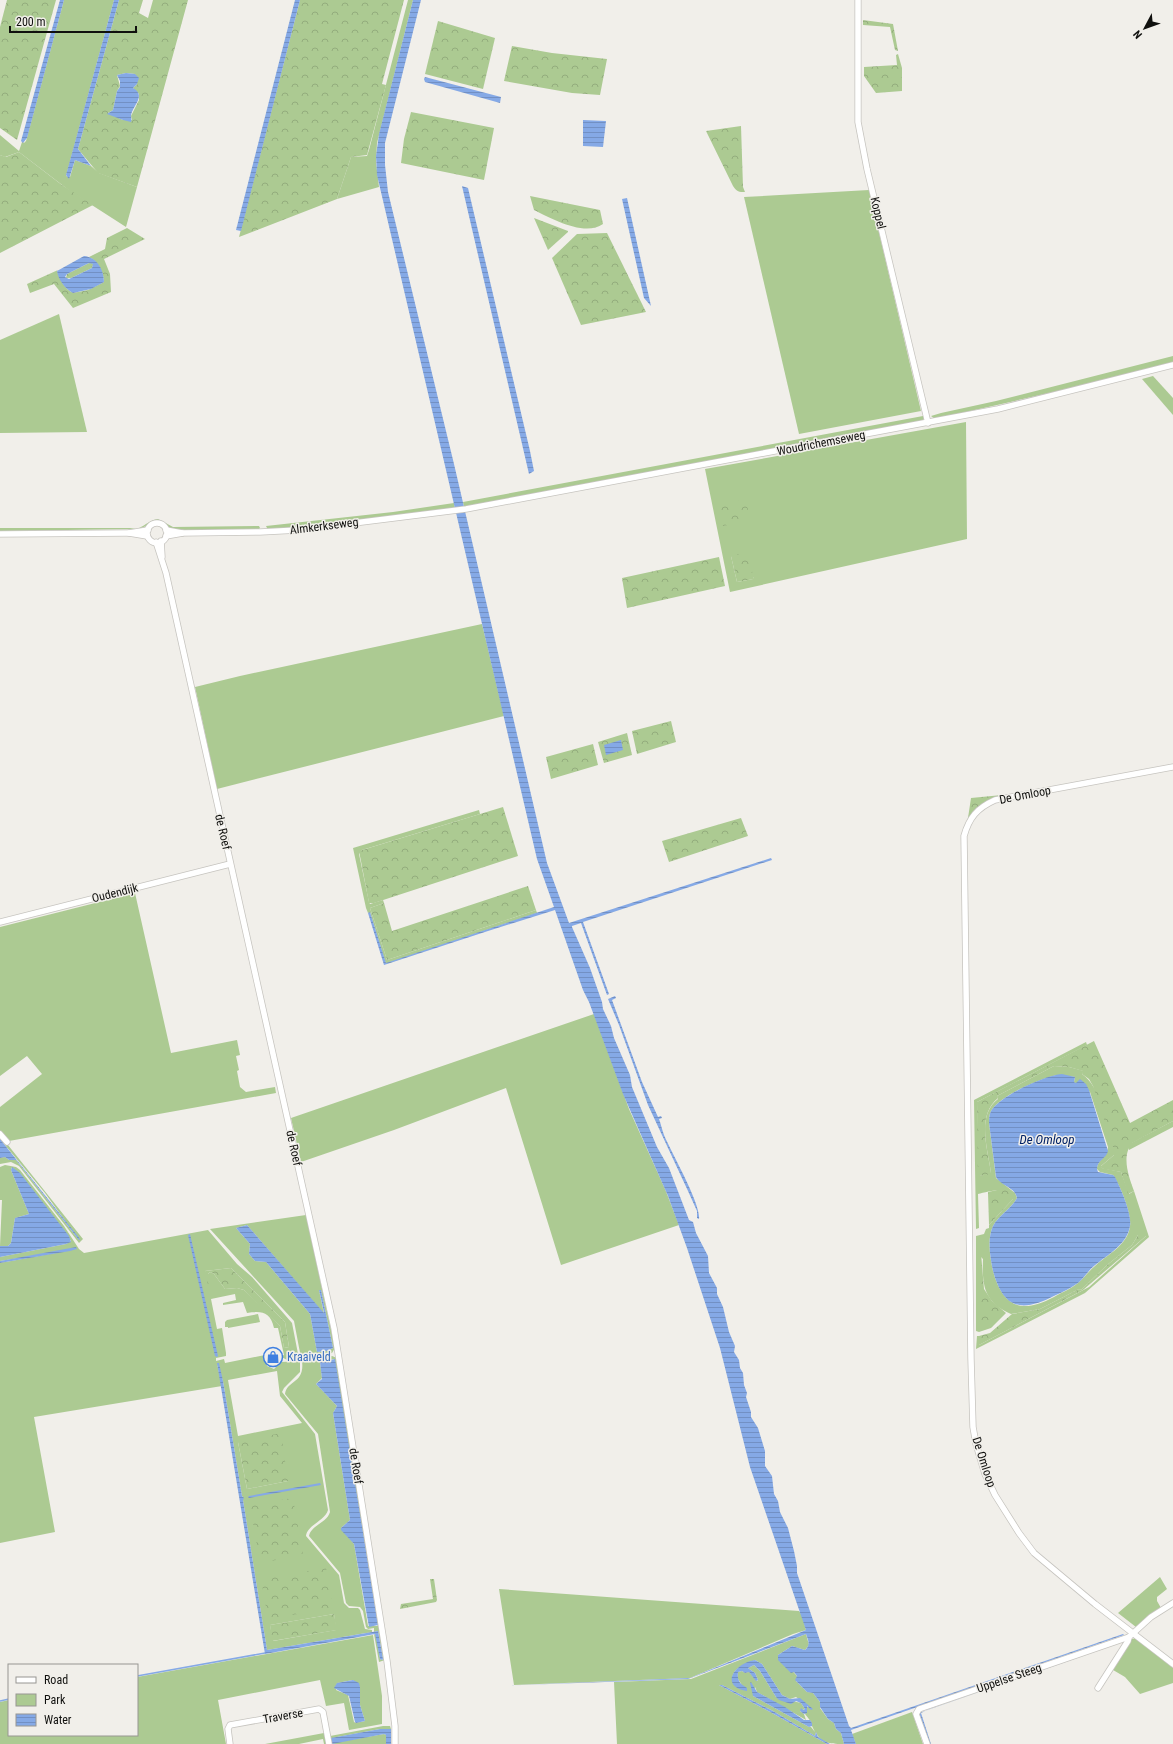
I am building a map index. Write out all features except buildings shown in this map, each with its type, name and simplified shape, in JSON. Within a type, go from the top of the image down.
[{"type":"street","name":"Koppel","points":[[858,0],[858,122],[873,192],[928,423]]},
{"type":"street","name":"Woudrichemseweg","points":[[466,509],[928,423],[1034,401],[1173,365]]},
{"type":"street","name":"Almkerkseweg","points":[[166,533],[298,530],[466,509]]},
{"type":"street","points":[[158,523],[164,526],[166,533],[158,542],[151,540],[148,533],[152,524],[158,523]]},
{"type":"street","points":[[0,534],[148,533]]},
{"type":"street","name":"de Roef","points":[[158,542],[334,1328],[388,1661],[395,1726],[395,1744]]},
{"type":"street","name":"De Omloop","points":[[1173,767],[995,800],[975,812],[966,827],[964,836],[971,1359],[973,1427],[976,1444],[985,1474],[995,1495],[1034,1553],[1131,1636],[1173,1664]]},
{"type":"street","name":"Oudendijk","points":[[0,922],[230,864]]},
{"type":"street","points":[[0,1134],[7,1142]]},
{"type":"street","points":[[1098,1688],[1131,1636],[1151,1617],[1173,1603]]},
{"type":"street","name":"Uppelse Steeg","points":[[927,1744],[916,1714],[919,1709],[1131,1636]]},
{"type":"street","name":"Traverse","points":[[230,1744],[228,1729],[230,1725],[321,1709],[323,1712],[328,1744]]},
{"type":"green space","points":[[7,0],[56,0],[17,140],[0,128],[0,27]]},
{"type":"green space","points":[[64,0],[114,0],[66,176],[70,177],[75,160],[91,166],[99,173],[137,187],[126,227],[70,191],[19,152],[5,157],[0,155],[0,135],[19,151],[22,142],[24,143],[26,141]]},
{"type":"green space","points":[[119,0],[143,0],[139,13],[148,18],[153,0],[188,0],[137,187],[98,173],[78,149]],"holes":[[[126,73],[135,74],[137,84],[133,88],[139,94],[139,100],[131,116],[132,120],[123,120],[108,113],[113,110],[117,91],[120,86],[117,75]]]},
{"type":"green space","points":[[300,0],[404,0],[382,84],[386,85],[367,155],[351,157],[337,199],[239,237]]},
{"type":"green space","points":[[408,0],[413,0],[377,143],[376,162],[379,187],[337,199],[351,157],[367,156]]},
{"type":"green space","points":[[863,20],[893,24],[898,51],[895,50],[890,27],[863,25]]},
{"type":"green space","points":[[438,21],[495,38],[483,89],[425,74]]},
{"type":"green space","points":[[512,46],[552,53],[607,59],[600,95],[572,93],[504,81]]},
{"type":"green space","points":[[898,54],[902,68],[902,91],[876,93],[864,76],[864,67],[897,65],[896,55]]},
{"type":"green space","points":[[411,112],[494,128],[484,180],[401,163],[404,139]]},
{"type":"green space","points":[[741,126],[743,187],[745,192],[738,191],[733,186],[706,131]]},
{"type":"green space","points":[[19,152],[62,185],[93,205],[0,253],[0,155],[6,157]]},
{"type":"green space","points":[[869,190],[921,411],[799,434],[744,197]]},
{"type":"green space","points":[[530,196],[600,210],[603,224],[596,228],[587,229],[578,228],[559,222],[534,210]]},
{"type":"green space","points":[[534,218],[568,231],[568,232],[548,250]]},
{"type":"green space","points":[[127,228],[145,239],[104,259],[110,274],[111,292],[73,308],[54,284],[30,293],[27,284],[58,270],[58,274],[63,284],[73,293],[88,290],[104,282],[100,268],[95,261],[89,257],[105,249],[107,238]]},
{"type":"green space","points":[[607,233],[646,312],[581,325],[552,258],[577,234]]},
{"type":"green space","points":[[91,262],[93,264],[92,268],[71,278],[66,278],[67,274]]},
{"type":"green space","points":[[59,314],[87,432],[0,433],[0,340]]},
{"type":"green space","points":[[1173,356],[1173,362],[1067,389],[935,419],[931,416],[996,401]]},
{"type":"green space","points":[[1153,376],[1173,398],[1173,415],[1142,379]]},
{"type":"green space","points":[[923,416],[924,418],[922,423],[464,507],[463,502]]},
{"type":"green space","points":[[966,422],[967,539],[730,592],[705,469]],"holes":[[[731,556],[754,578],[737,582]]]},
{"type":"green space","points":[[745,499],[751,520],[723,526],[717,507]]},
{"type":"green space","points":[[454,503],[455,508],[329,524],[268,530],[266,526],[393,512]]},
{"type":"green space","points":[[158,519],[173,527],[259,526],[260,528],[258,530],[237,531],[184,530],[174,529],[155,521],[142,528],[139,528],[150,521]]},
{"type":"green space","points":[[0,528],[130,528],[136,529],[0,531]]},
{"type":"green space","points":[[747,552],[754,579],[737,582],[731,556]]},
{"type":"green space","points":[[719,557],[725,586],[627,608],[622,578]]},
{"type":"green space","points":[[482,624],[504,716],[217,789],[195,687]]},
{"type":"green space","points":[[671,721],[676,742],[637,754],[632,731]]},
{"type":"green space","points":[[627,733],[632,755],[604,763],[598,742]]},
{"type":"green space","points":[[593,744],[598,765],[551,779],[546,757]]},
{"type":"green space","points":[[1002,795],[995,797],[968,818],[971,798]]},
{"type":"green space","points":[[503,807],[518,856],[374,903],[369,903],[359,851]]},
{"type":"green space","points":[[479,810],[480,814],[362,850],[359,854],[370,904],[383,900],[384,903],[370,908],[387,960],[536,910],[537,913],[386,964],[370,912],[368,913],[366,908],[353,848]]},
{"type":"green space","points":[[741,818],[748,836],[669,862],[662,841]]},
{"type":"green space","points":[[528,886],[536,910],[387,960],[370,908],[384,903],[392,931]]},
{"type":"green space","points":[[135,893],[171,1053],[237,1040],[240,1055],[236,1056],[240,1087],[246,1092],[275,1087],[276,1093],[9,1141],[0,1131],[0,1107],[42,1074],[27,1056],[0,1076],[0,927]]},
{"type":"green space","points":[[594,1014],[629,1109],[665,1189],[679,1225],[561,1265],[506,1088],[394,1130],[301,1162],[291,1118]]},
{"type":"green space","points":[[1094,1041],[1130,1123],[1173,1100],[1173,1121],[1132,1143],[1129,1149],[1126,1161],[1134,1191],[1128,1194],[1121,1172],[1100,1167],[1114,1155],[1114,1150],[1093,1086],[1089,1079],[1082,1074],[1083,1071],[1069,1067],[1054,1066],[997,1096],[998,1098],[991,1105],[987,1114],[985,1134],[991,1174],[980,1176],[980,1184],[978,1184],[977,1102]]},
{"type":"green space","points":[[1086,1042],[1087,1045],[977,1102],[980,1176],[991,1173],[986,1144],[985,1124],[987,1114],[991,1106],[998,1099],[997,1096],[1054,1066],[1069,1067],[1084,1071],[1082,1074],[1089,1080],[1094,1088],[1103,1108],[1114,1148],[1114,1155],[1101,1166],[1102,1168],[1121,1172],[1129,1194],[1134,1191],[1149,1237],[1085,1293],[976,1349],[977,1336],[979,1336],[979,1345],[1089,1287],[1146,1236],[1138,1235],[1132,1245],[1107,1265],[1081,1290],[1079,1289],[1040,1309],[1011,1314],[995,1304],[986,1292],[983,1277],[983,1259],[980,1256],[979,1241],[979,1332],[976,1331],[976,1236],[984,1234],[986,1229],[989,1228],[989,1225],[1013,1199],[1012,1194],[1004,1190],[978,1194],[979,1228],[976,1229],[974,1100]],"holes":[[[1057,1075],[1075,1077],[1074,1082],[1090,1092],[1108,1147],[1107,1151],[1098,1163],[1097,1169],[1100,1172],[1113,1175],[1125,1200],[1129,1214],[1130,1226],[1126,1239],[1117,1249],[1095,1266],[1072,1287],[1043,1302],[1023,1306],[1008,1300],[1002,1293],[993,1271],[990,1254],[991,1231],[998,1219],[1017,1198],[1015,1193],[996,1178],[989,1118],[991,1111],[996,1105],[1021,1088]]]},
{"type":"green space","points":[[1173,1121],[1173,1127],[1129,1150],[1128,1147],[1131,1143]]},
{"type":"green space","points":[[0,1135],[83,1239],[79,1243],[19,1166],[11,1162],[0,1164],[0,1158],[5,1157],[9,1160],[16,1160],[79,1240],[45,1193],[0,1139]]},
{"type":"green space","points":[[5,1165],[16,1167],[20,1170],[64,1226],[79,1249],[84,1253],[208,1230],[237,1264],[252,1277],[292,1323],[299,1359],[287,1360],[280,1356],[284,1355],[278,1328],[274,1328],[270,1318],[267,1315],[261,1312],[247,1313],[243,1302],[223,1305],[223,1303],[236,1300],[235,1294],[211,1299],[217,1329],[222,1328],[226,1353],[226,1356],[216,1358],[216,1361],[224,1359],[225,1363],[265,1355],[267,1366],[274,1369],[281,1362],[300,1361],[300,1372],[282,1392],[315,1434],[328,1510],[323,1517],[309,1529],[306,1536],[339,1575],[344,1603],[349,1608],[358,1608],[360,1610],[365,1629],[372,1630],[372,1632],[267,1650],[223,1381],[217,1364],[222,1386],[34,1417],[55,1532],[0,1543],[0,1263],[77,1249],[0,1261],[0,1257],[66,1244],[71,1241],[12,1167],[11,1170],[29,1214],[15,1218],[11,1243],[8,1246],[0,1246],[2,1200],[0,1200],[0,1167]],"holes":[[[231,1268],[285,1322],[289,1347],[284,1348],[280,1326],[244,1290],[237,1288],[225,1289],[214,1274],[210,1272],[208,1274],[205,1271]],[[277,1371],[280,1396],[302,1423],[238,1436],[228,1380]],[[238,1442],[288,1481],[247,1489]],[[334,1614],[336,1630],[273,1641],[270,1625]]]},
{"type":"green space","points":[[1006,1188],[1013,1194],[1014,1198],[989,1225],[988,1192]]},
{"type":"green space","points":[[306,1215],[335,1348],[332,1353],[301,1358],[294,1321],[210,1229]],"holes":[[[247,1225],[324,1314],[319,1290],[321,1290],[333,1348],[327,1351],[317,1352],[310,1314],[266,1262],[255,1261],[249,1254],[250,1244],[236,1228]]]},
{"type":"green space","points":[[1145,1234],[1146,1236],[1083,1290],[979,1345],[979,1336],[990,1333],[1012,1314],[1040,1309],[1079,1289],[1081,1290],[1107,1265],[1132,1245],[1138,1235]]},
{"type":"green space","points":[[979,1241],[984,1289],[992,1301],[1006,1313],[991,1328],[979,1332]]},
{"type":"green space","points":[[231,1268],[285,1322],[289,1347],[284,1348],[280,1326],[244,1290],[237,1288],[225,1289],[214,1274],[210,1272],[208,1274],[211,1290],[209,1290],[205,1271]]},
{"type":"green space","points":[[258,1314],[260,1322],[228,1328],[225,1327],[225,1322],[227,1320]]},
{"type":"green space","points":[[332,1356],[337,1358],[385,1660],[379,1662],[374,1634],[376,1635],[380,1659],[383,1659],[378,1631],[374,1632],[374,1628],[368,1629],[366,1627],[363,1611],[360,1607],[349,1606],[346,1603],[340,1573],[309,1536],[310,1532],[326,1519],[330,1512],[318,1434],[285,1394],[289,1386],[301,1374],[302,1361]],"holes":[[[334,1359],[378,1625],[368,1626],[354,1544],[341,1528],[350,1520],[333,1413],[337,1406],[316,1384],[322,1378],[320,1362]]]},
{"type":"green space","points":[[281,1433],[288,1481],[247,1489],[238,1442]]},
{"type":"green space","points":[[293,1498],[303,1555],[260,1563],[250,1505]]},
{"type":"green space","points":[[326,1568],[333,1608],[268,1619],[261,1579]]},
{"type":"green space","points":[[1160,1577],[1167,1589],[1157,1597],[1157,1601],[1161,1608],[1136,1627],[1118,1613]]},
{"type":"green space","points":[[430,1579],[434,1579],[436,1602],[400,1609],[401,1604],[433,1599]]},
{"type":"green space","points":[[499,1589],[799,1611],[802,1615],[806,1630],[793,1634],[690,1678],[514,1685]]},
{"type":"green space","points":[[334,1614],[337,1630],[272,1641],[270,1625]]},
{"type":"green space","points":[[806,1634],[809,1645],[805,1650],[792,1646],[778,1655],[797,1676],[796,1681],[807,1692],[813,1693],[820,1702],[820,1708],[828,1719],[834,1723],[836,1729],[841,1733],[844,1744],[824,1741],[816,1732],[815,1736],[773,1711],[722,1685],[719,1685],[827,1744],[617,1744],[614,1682],[691,1679]],"holes":[[[755,1660],[762,1664],[782,1695],[790,1699],[796,1697],[812,1709],[806,1706],[805,1714],[812,1723],[815,1732],[811,1727],[753,1696],[755,1687],[757,1692],[806,1720],[804,1714],[800,1711],[805,1709],[801,1703],[776,1697],[760,1671],[754,1665],[748,1668],[755,1673],[758,1680],[757,1681],[749,1672],[745,1673],[742,1671],[738,1672],[738,1679],[742,1685],[732,1680],[734,1672],[743,1665]]]},
{"type":"green space","points":[[373,1635],[382,1696],[382,1724],[349,1730],[344,1703],[326,1706],[320,1680],[218,1700],[226,1744],[0,1744],[0,1702],[8,1700],[8,1736],[138,1736],[138,1677]],"holes":[[[353,1680],[360,1687],[360,1705],[365,1721],[356,1723],[354,1722],[348,1695],[336,1690],[337,1683]]]},
{"type":"green space","points":[[1136,1638],[1173,1668],[1173,1683],[1140,1694],[1125,1677],[1108,1667],[1125,1641]]},
{"type":"green space","points":[[912,1712],[923,1744],[856,1744],[852,1734]]},
{"type":"green space","points":[[390,1726],[391,1729],[380,1729],[332,1738],[332,1743],[384,1734],[386,1735],[386,1744],[331,1744],[330,1736]]},
{"type":"green space","points":[[324,1733],[326,1744],[324,1744],[323,1739],[299,1744],[265,1744]]},
{"type":"water","points":[[60,0],[64,0],[27,138],[23,143],[21,141]]},
{"type":"water","points":[[114,0],[119,0],[78,149],[91,166],[75,160],[69,179],[66,175]]},
{"type":"water","points":[[295,0],[300,0],[241,231],[236,230]]},
{"type":"water","points":[[413,0],[421,0],[385,143],[385,165],[388,192],[454,464],[547,863],[569,923],[771,858],[772,860],[583,922],[609,994],[607,995],[581,923],[572,927],[590,968],[603,1009],[630,1075],[632,1087],[657,1147],[669,1168],[689,1220],[693,1222],[696,1233],[708,1256],[709,1273],[717,1288],[717,1294],[723,1307],[729,1332],[735,1346],[734,1352],[739,1360],[740,1368],[743,1373],[744,1385],[747,1393],[746,1397],[751,1412],[751,1417],[758,1428],[765,1451],[765,1466],[772,1476],[774,1494],[778,1501],[780,1512],[788,1528],[797,1566],[797,1573],[849,1726],[851,1728],[1123,1634],[1124,1635],[851,1730],[856,1744],[844,1744],[841,1733],[836,1729],[834,1723],[828,1719],[820,1707],[820,1702],[813,1693],[807,1692],[795,1680],[797,1676],[794,1672],[791,1673],[778,1660],[778,1655],[792,1646],[805,1650],[808,1644],[806,1634],[688,1679],[497,1686],[690,1678],[806,1630],[750,1467],[720,1348],[687,1248],[668,1196],[623,1094],[589,1002],[583,990],[555,910],[384,965],[368,913],[370,912],[386,963],[554,907],[537,859],[377,175],[376,156],[379,134]]},
{"type":"water","points":[[126,73],[135,74],[139,78],[137,84],[133,88],[139,94],[139,98],[132,112],[131,122],[107,114],[113,110],[117,91],[120,87],[120,81],[117,75]]},
{"type":"water","points":[[425,77],[501,97],[500,103],[425,82]]},
{"type":"water","points":[[583,120],[606,121],[603,147],[583,146]]},
{"type":"water","points":[[462,186],[468,188],[530,451],[534,471],[529,474]]},
{"type":"water","points":[[627,198],[651,306],[644,298],[622,199]]},
{"type":"water","points":[[84,256],[89,257],[99,265],[103,273],[104,282],[91,289],[73,293],[62,284],[57,271]],"holes":[[[89,263],[93,264],[92,268],[69,279],[65,277],[67,274]]]},
{"type":"water","points":[[621,740],[623,750],[606,755],[604,745]]},
{"type":"water","points":[[615,996],[616,998],[612,1000],[642,1082],[658,1117],[661,1116],[662,1118],[659,1119],[663,1133],[691,1190],[698,1212],[699,1219],[697,1218],[697,1211],[648,1105],[608,999]]},
{"type":"water","name":"De Omloop","points":[[1062,1074],[1075,1077],[1074,1082],[1076,1083],[1080,1079],[1086,1084],[1089,1090],[1108,1151],[1098,1164],[1097,1169],[1098,1172],[1113,1175],[1115,1177],[1128,1208],[1130,1226],[1125,1239],[1121,1244],[1092,1268],[1078,1283],[1067,1290],[1034,1304],[1016,1304],[1009,1301],[1003,1294],[993,1271],[991,1260],[990,1237],[993,1226],[1017,1198],[1014,1191],[1001,1183],[996,1177],[989,1116],[996,1105],[1013,1093],[1034,1082],[1054,1075]]},
{"type":"water","points":[[0,1139],[80,1239],[79,1240],[16,1160],[9,1160],[5,1157],[0,1158]]},
{"type":"water","points":[[12,1167],[20,1173],[69,1236],[71,1242],[0,1257],[0,1246],[8,1246],[11,1243],[15,1218],[29,1214],[11,1170]]},
{"type":"water","points":[[247,1225],[324,1313],[319,1290],[321,1290],[333,1348],[327,1351],[317,1352],[310,1314],[266,1262],[255,1261],[249,1254],[250,1244],[236,1228]]},
{"type":"water","points":[[190,1234],[217,1357],[215,1356],[188,1235]]},
{"type":"water","points":[[76,1247],[77,1249],[70,1251],[0,1263],[0,1261]]},
{"type":"water","points":[[335,1359],[378,1625],[369,1627],[354,1544],[341,1530],[341,1528],[350,1520],[333,1413],[337,1406],[316,1384],[322,1379],[320,1362]]},
{"type":"water","points":[[217,1363],[219,1363],[223,1381],[242,1496],[244,1498],[243,1500],[267,1650],[378,1631],[382,1660],[380,1659],[375,1634],[265,1654]]},
{"type":"water","points":[[320,1483],[321,1485],[248,1497],[249,1496]]},
{"type":"water","points":[[1120,1643],[926,1711],[927,1710]]},
{"type":"water","points":[[755,1660],[762,1664],[782,1695],[790,1699],[800,1698],[813,1709],[811,1710],[807,1706],[807,1713],[804,1714],[800,1711],[801,1708],[803,1710],[805,1709],[801,1703],[796,1701],[791,1704],[779,1700],[760,1671],[754,1665],[748,1668],[755,1673],[758,1680],[756,1681],[749,1672],[738,1672],[739,1680],[741,1684],[747,1688],[747,1691],[738,1689],[733,1685],[733,1675],[736,1670],[747,1662]]},
{"type":"water","points":[[353,1680],[359,1683],[360,1705],[365,1721],[356,1723],[349,1696],[334,1688],[337,1683]]},
{"type":"water","points":[[751,1682],[757,1692],[785,1707],[804,1720],[810,1720],[812,1726],[809,1727],[753,1696]]},
{"type":"water","points":[[719,1685],[722,1685],[773,1711],[815,1736],[816,1732],[818,1737],[830,1744],[827,1744]]},
{"type":"water","points":[[926,1711],[921,1713],[931,1744],[919,1713]]},
{"type":"water","points":[[380,1729],[391,1729],[391,1744],[386,1744],[386,1735],[384,1734],[332,1744],[331,1738]]},
{"type":"waterway","points":[[138,1676],[265,1653]]},
{"type":"waterway","points":[[0,1701],[8,1699]]},
{"type":"place","name":"Kraaiveld","points":[[273,1357]]}]
